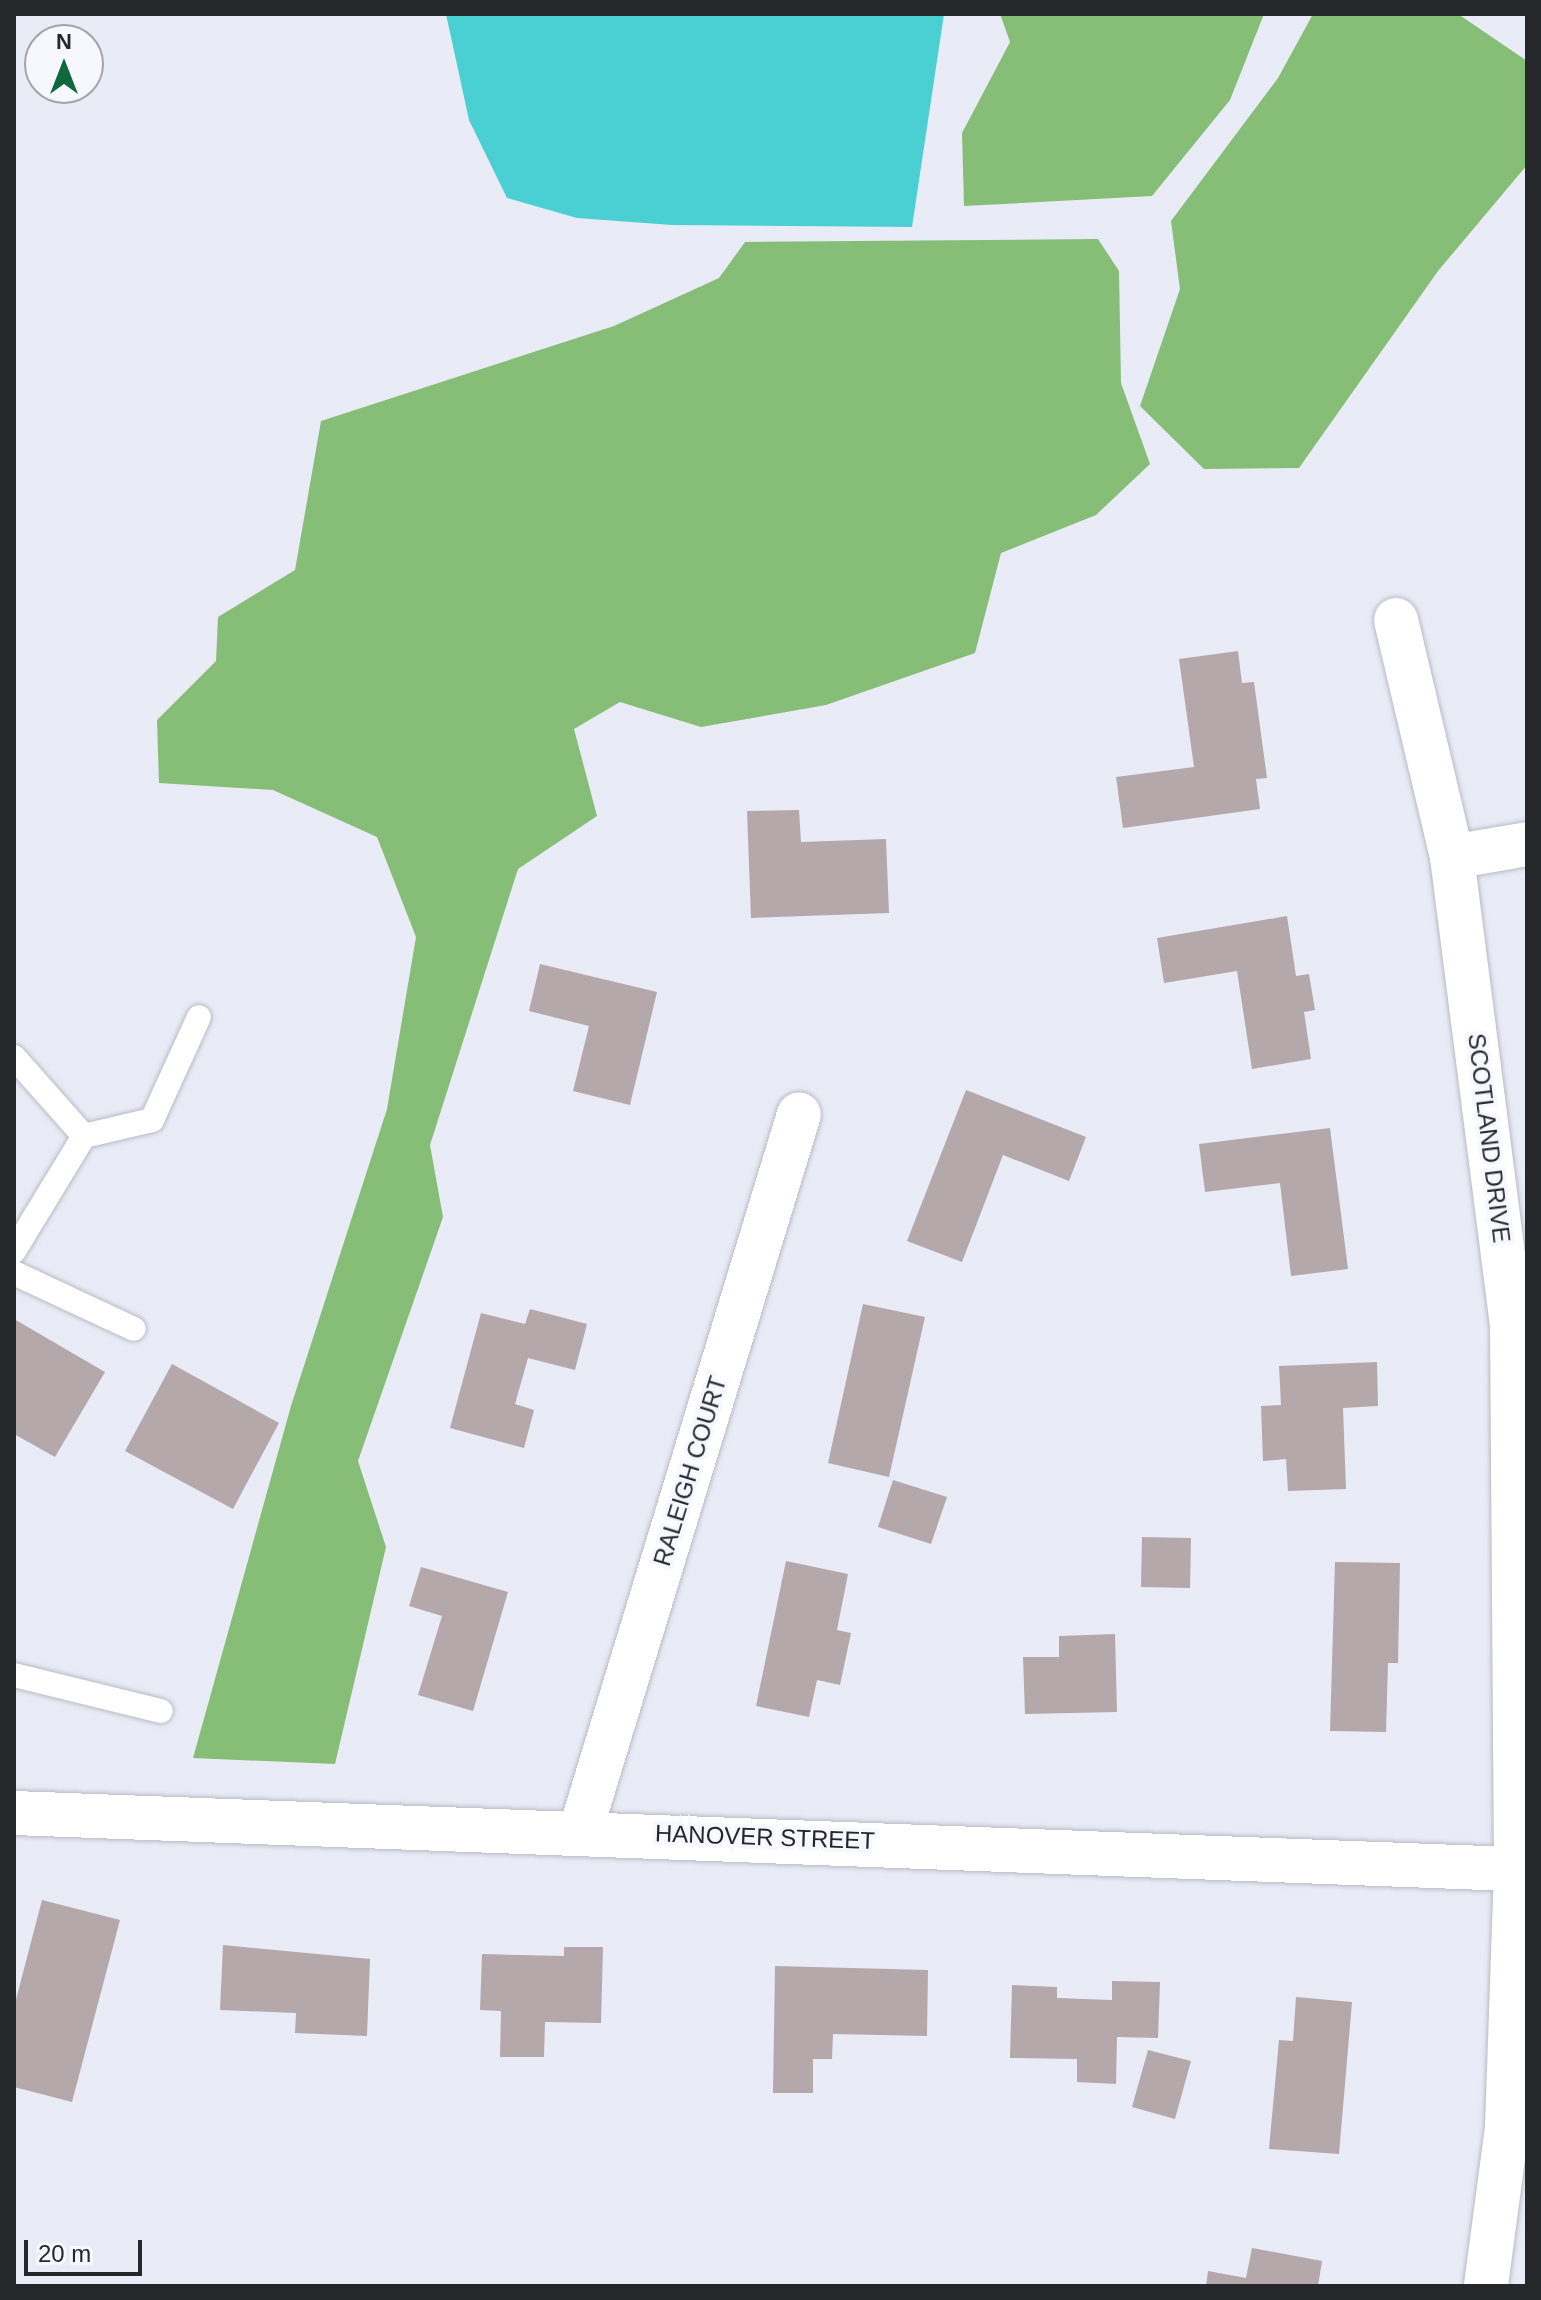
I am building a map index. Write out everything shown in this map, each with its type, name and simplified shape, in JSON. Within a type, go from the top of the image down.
[{"type":"street","name":"SCOTLAND DRIVE","points":[[1396,620],[1452,857],[1512,1323],[1516,1869],[1507,2128],[1486,2286]]},
{"type":"street","points":[[1452,857],[1527,844]]},
{"type":"street","name":"RALEIGH COURT","points":[[581,1829],[799,1114]]},
{"type":"street","name":"HANOVER STREET","points":[[14,1813],[581,1829],[1516,1869]]},
{"type":"lane","points":[[14,1251],[84,1136],[152,1120],[199,1017]]},
{"type":"lane","points":[[14,1057],[84,1136]]},
{"type":"lane","points":[[14,1273],[134,1329]]},
{"type":"lane","points":[[14,1675],[161,1711]]},
{"type":"green space","points":[[1000,14],[1264,14],[1230,100],[1152,196],[964,206],[962,133],[1010,42]]},
{"type":"green space","points":[[1313,14],[1458,14],[1527,61],[1527,165],[1438,271],[1299,468],[1204,469],[1140,406],[1180,289],[1171,221],[1278,78]]},
{"type":"green space","points":[[1098,239],[1119,271],[1121,383],[1150,464],[1096,515],[1001,553],[975,653],[826,705],[701,727],[620,702],[574,729],[597,816],[518,869],[430,1145],[443,1217],[358,1461],[386,1547],[335,1764],[193,1758],[291,1406],[387,1109],[416,937],[377,837],[273,790],[159,783],[157,720],[216,661],[218,617],[295,570],[321,421],[614,326],[719,278],[745,242]]},
{"type":"water","points":[[446,14],[944,14],[912,227],[672,225],[577,218],[507,198],[469,120]]},
{"type":"building","points":[[1238,651],[1242,683],[1254,682],[1267,778],[1256,779],[1260,809],[1123,828],[1116,777],[1194,767],[1179,659]]},
{"type":"building","points":[[799,810],[801,842],[886,839],[889,913],[751,918],[747,811]]},
{"type":"building","points":[[1287,916],[1296,976],[1309,974],[1315,1010],[1304,1012],[1311,1059],[1252,1069],[1237,971],[1164,983],[1157,938]]},
{"type":"building","points":[[540,964],[657,992],[630,1105],[573,1091],[589,1026],[529,1011]]},
{"type":"building","points":[[966,1090],[1086,1137],[1069,1181],[1003,1155],[962,1262],[907,1241]]},
{"type":"building","points":[[1330,1128],[1348,1269],[1291,1276],[1280,1183],[1205,1192],[1199,1144]]},
{"type":"building","points":[[863,1304],[925,1317],[889,1477],[828,1463]]},
{"type":"building","points":[[530,1309],[587,1324],[575,1370],[528,1358],[515,1404],[534,1410],[524,1448],[450,1428],[481,1313],[525,1324]]},
{"type":"building","points":[[14,1319],[105,1372],[55,1457],[14,1434]]},
{"type":"building","points":[[1377,1362],[1378,1406],[1343,1408],[1346,1489],[1288,1491],[1286,1459],[1263,1461],[1261,1406],[1281,1405],[1279,1366]]},
{"type":"building","points":[[172,1364],[279,1423],[233,1509],[125,1451]]},
{"type":"building","points":[[893,1480],[947,1497],[931,1544],[878,1527]]},
{"type":"building","points":[[1142,1537],[1191,1538],[1190,1588],[1141,1587]]},
{"type":"building","points":[[786,1561],[848,1574],[837,1630],[851,1633],[840,1685],[817,1680],[809,1717],[756,1706]]},
{"type":"building","points":[[1335,1562],[1400,1563],[1398,1663],[1388,1663],[1386,1732],[1330,1731]]},
{"type":"building","points":[[421,1567],[508,1592],[473,1711],[418,1695],[442,1616],[409,1606]]},
{"type":"building","points":[[1115,1634],[1117,1712],[1025,1714],[1023,1657],[1059,1657],[1059,1636]]},
{"type":"building","points":[[42,1900],[120,1920],[72,2102],[14,2087],[14,2007]]},
{"type":"building","points":[[223,1945],[370,1959],[367,2036],[295,2033],[296,2013],[220,2010]]},
{"type":"building","points":[[564,1947],[603,1947],[601,2023],[545,2022],[544,2057],[500,2057],[501,2011],[480,2010],[482,1954],[564,1956]]},
{"type":"building","points":[[775,1966],[928,1970],[927,2036],[833,2034],[832,2059],[813,2059],[813,2093],[773,2093]]},
{"type":"building","points":[[1112,1981],[1160,1982],[1158,2038],[1117,2037],[1116,2084],[1077,2082],[1077,2059],[1010,2058],[1012,1985],[1057,1987],[1057,1998],[1112,2000]]},
{"type":"building","points":[[1296,1997],[1352,2002],[1339,2154],[1269,2149],[1279,2040],[1293,2041]]},
{"type":"building","points":[[1148,2050],[1191,2061],[1175,2119],[1132,2107]]},
{"type":"building","points":[[1252,2248],[1322,2261],[1318,2286],[1206,2286],[1208,2271],[1246,2278]]}]
